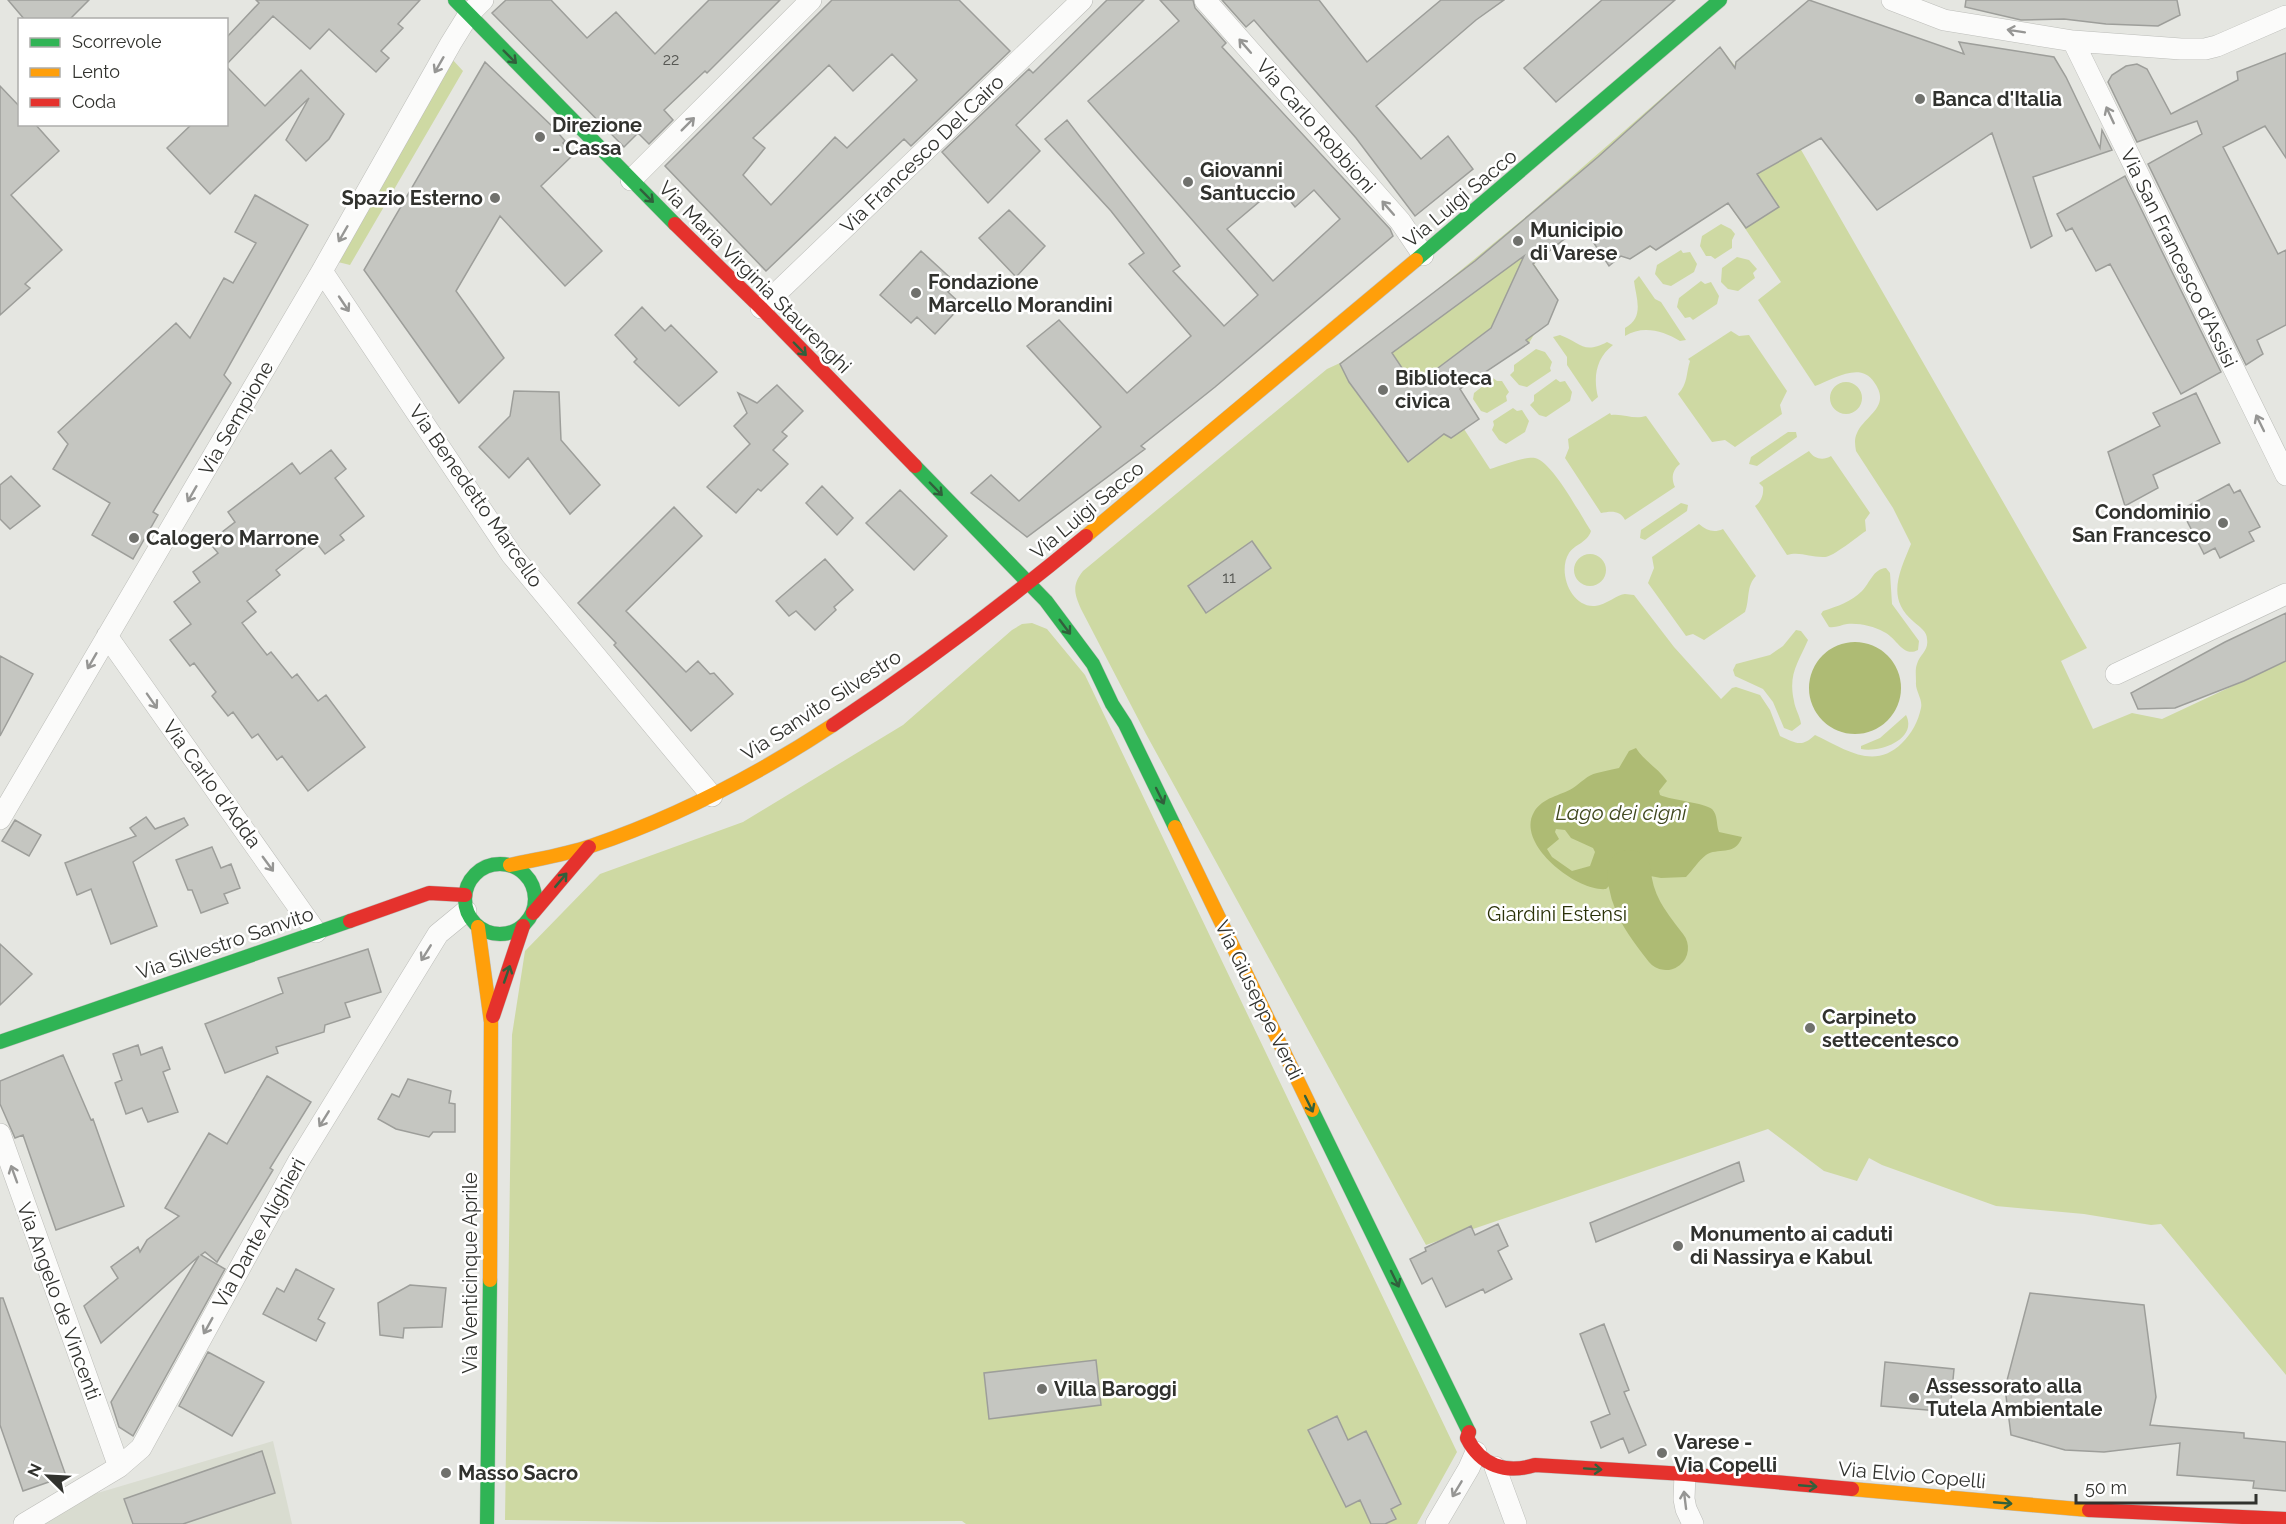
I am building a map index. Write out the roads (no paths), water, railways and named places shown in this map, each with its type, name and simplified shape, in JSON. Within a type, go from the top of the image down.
[{"type":"main road","name":"Via Luigi Sacco","points":[[1421,252],[1711,0]]},
{"type":"main road","name":"Via Luigi Sacco","points":[[1027,583],[1720,0]]},
{"type":"main road","name":"Via Maria Virginia Staurenghi","points":[[469,5],[631,180],[761,308],[1027,583]]},
{"type":"main road","name":"Via Sanvito Silvestro","points":[[510,866],[589,847],[651,824],[712,796],[783,758],[866,703],[1027,583]]},
{"type":"main road","name":"Via Giuseppe Verdi","points":[[1027,583],[1046,602],[1093,664],[1112,704],[1125,724],[1473,1442]]},
{"type":"main road","name":"Via Sanvito Silvestro","points":[[533,913],[589,847]]},
{"type":"main road","points":[[498,864],[510,866],[520,870],[529,879],[534,889],[533,913],[523,926],[513,933],[501,935],[489,933],[470,911],[469,884],[476,874],[486,867],[498,864]]},
{"type":"main road","name":"Via Silvestro Sanvito","points":[[0,1042],[429,893],[470,911]]},
{"type":"main road","name":"Via Venticinque Aprile","points":[[470,911],[491,1022],[490,1409],[487,1524]]},
{"type":"main road","name":"Via Venticinque Aprile","points":[[491,1022],[523,926]]},
{"type":"main road","name":"Via Elvio Copelli","points":[[1473,1442],[1475,1435],[1492,1450],[1527,1460],[1535,1465]]},
{"type":"main road","points":[[1473,1442],[1483,1460],[1495,1467]]},
{"type":"main road","name":"Via Elvio Copelli","points":[[1495,1467],[1517,1470],[1535,1465],[1685,1474],[2119,1513],[2286,1519]]},
{"type":"street","points":[[631,180],[811,0]]},
{"type":"street","name":"Via Francesco Del Cairo","points":[[761,308],[1082,0]]},
{"type":"street","points":[[1892,0],[1944,20],[2073,41],[2127,46],[2205,49],[2286,16]]},
{"type":"street","name":"Via Carlo Robbioni","points":[[1208,3],[1400,221],[1421,252]]},
{"type":"street","name":"Via Sempione","points":[[0,819],[322,271],[469,5]]},
{"type":"street","name":"Via San Francesco d'Assisi","points":[[2073,41],[2286,475]]},
{"type":"street","points":[[2088,68],[2127,46]]},
{"type":"street","name":"Via Benedetto Marcello","points":[[322,271],[511,554],[712,796]]},
{"type":"street","points":[[2116,674],[2286,594]]},
{"type":"street","name":"Via Carlo d'Adda","points":[[106,636],[316,932]]},
{"type":"street","name":"Via Dante Alighieri","points":[[24,1524],[119,1467],[141,1448],[298,1162],[438,934],[470,911]]},
{"type":"street","name":"Via Angelo de Vincenti","points":[[0,1134],[119,1467]]},
{"type":"street","points":[[1436,1524],[1469,1468],[1473,1442]]},
{"type":"street","points":[[1495,1467],[1516,1524]]},
{"type":"street","points":[[1685,1474],[1684,1499],[1693,1524]]},
{"type":"water","points":[[1855,642],[1873,645],[1888,655],[1898,670],[1901,688],[1898,706],[1888,721],[1873,731],[1855,734],[1837,731],[1822,721],[1812,706],[1809,688],[1812,670],[1822,655],[1837,645]]},
{"type":"water","name":"Lago dei cigni","points":[[1636,748],[1667,781],[1659,791],[1660,795],[1712,809],[1719,832],[1742,837],[1739,843],[1730,849],[1706,855],[1686,877],[1661,878],[1629,872],[1621,874],[1606,889],[1580,883],[1552,864],[1533,838],[1530,825],[1534,812],[1542,803],[1573,788],[1590,775],[1619,768],[1629,751]],"holes":[[[1556,829],[1565,830],[1571,838],[1593,848],[1595,852],[1590,866],[1572,871],[1552,857],[1547,849],[1559,839],[1555,832]]]},
{"type":"waterway","name":"Lago dei cigni","points":[[1629,872],[1633,894],[1646,922],[1666,948]]},
{"type":"place","name":"Banca d'Italia","points":[[1920,99]]},
{"type":"place","name":"Direzione - Cassa","points":[[540,137]]},
{"type":"place","name":"Giovanni Santuccio","points":[[1188,182]]},
{"type":"place","name":"Spazio Esterno","points":[[495,198]]},
{"type":"place","name":"Municipio di Varese","points":[[1518,241]]},
{"type":"place","name":"Fondazione Marcello Morandini","points":[[916,293]]},
{"type":"place","name":"Biblioteca civica","points":[[1383,390]]},
{"type":"place","name":"Condominio San Francesco","points":[[2223,523]]},
{"type":"place","name":"Calogero Marrone","points":[[134,538]]},
{"type":"place","name":"Carpineto settecentesco","points":[[1810,1028]]},
{"type":"place","name":"Monumento ai caduti di Nassirya e Kabul","points":[[1678,1246]]},
{"type":"place","name":"Villa Baroggi","points":[[1042,1389]]},
{"type":"place","name":"Assessorato alla Tutela Ambientale","points":[[1914,1398]]},
{"type":"place","name":"Varese - Via Copelli","points":[[1662,1453]]},
{"type":"place","name":"Masso Sacro","points":[[446,1473]]},
{"type":"park label","name":"Giardini Estensi","points":[[1557,914]]}]
